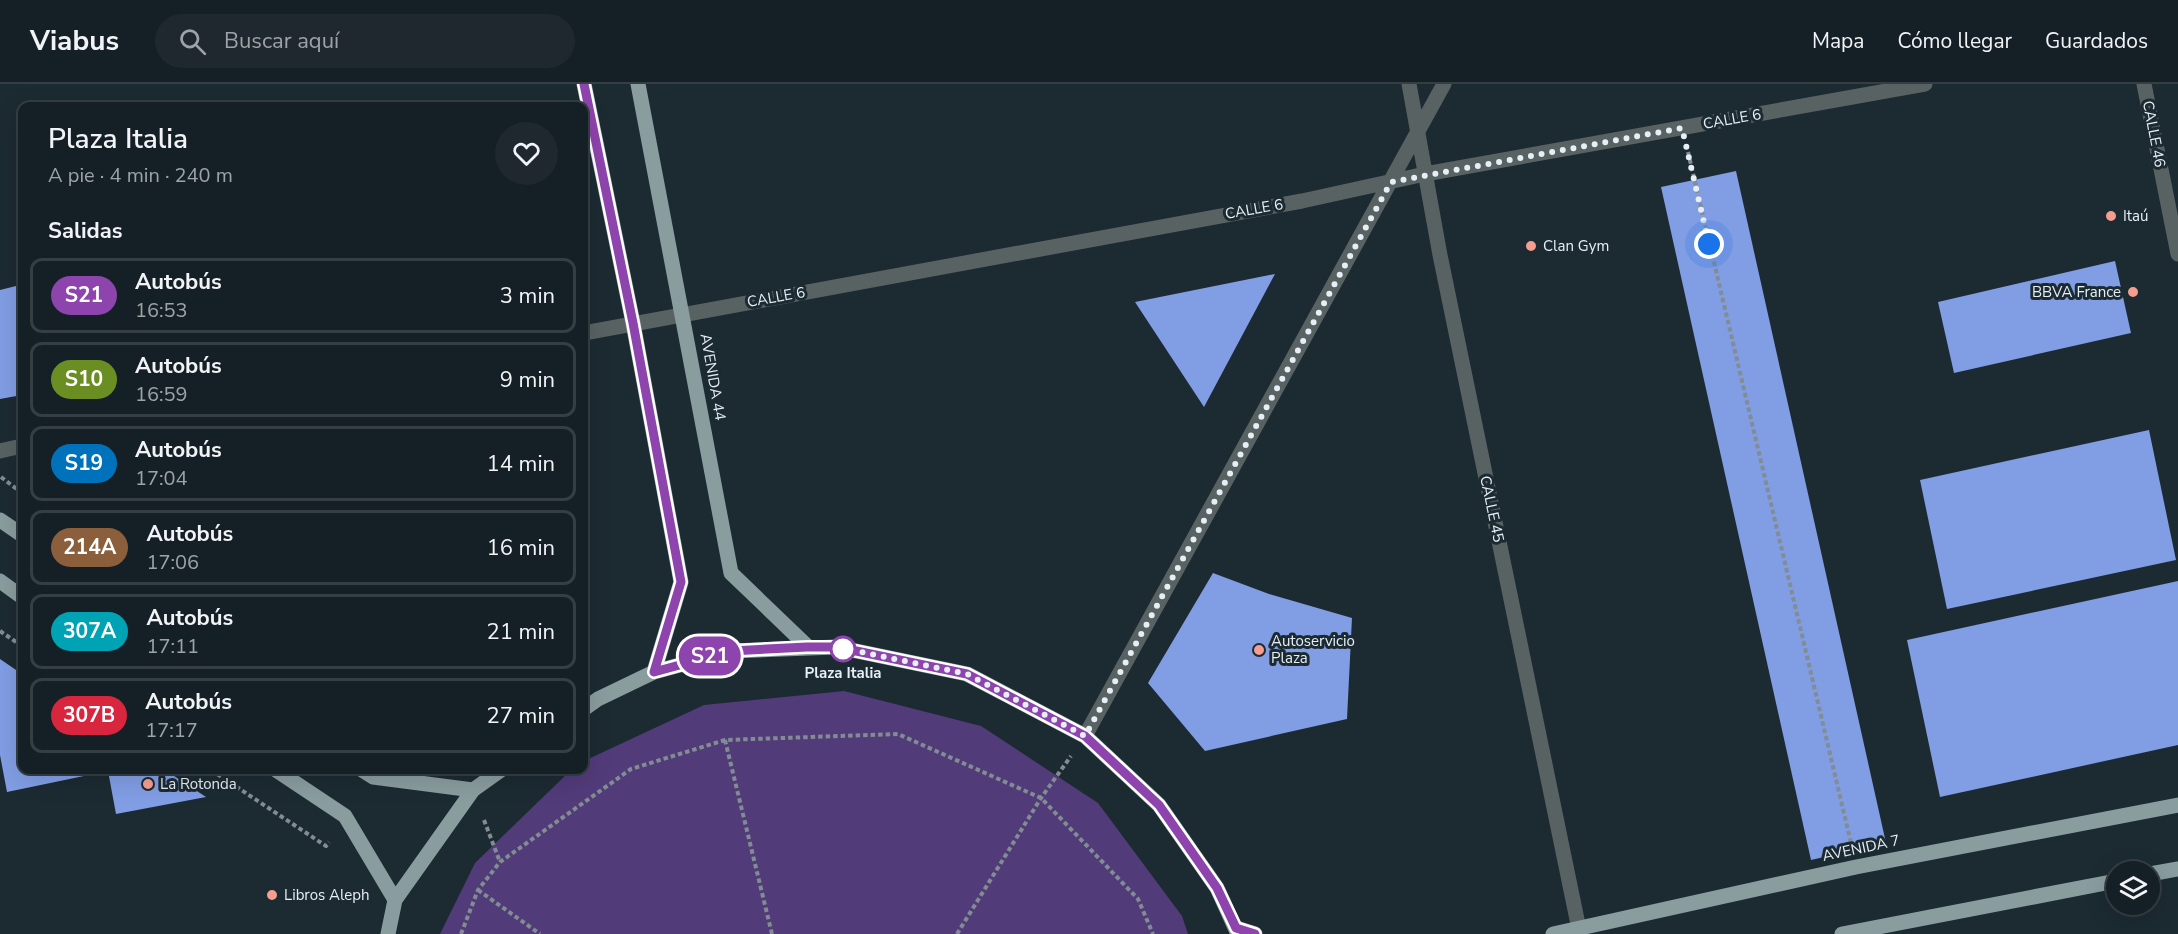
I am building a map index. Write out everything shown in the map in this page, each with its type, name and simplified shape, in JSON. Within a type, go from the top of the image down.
[{"type":"main road","points":[[584,84],[588,102]]},
{"type":"main road","name":"AVENIDA 44","points":[[638,84],[731,573],[807,647]]},
{"type":"main road","points":[[588,104],[633,323],[681,582],[654,672]]},
{"type":"main road","points":[[0,520],[18,532]]},
{"type":"main road","points":[[0,581],[18,594]]},
{"type":"main road","points":[[588,706],[597,699],[654,672],[731,651],[837,647],[967,674],[1085,736],[1159,805],[1217,888],[1237,931],[1255,934]]},
{"type":"main road","points":[[282,774],[345,816],[395,900]]},
{"type":"main road","points":[[368,774],[373,777],[473,790]]},
{"type":"main road","points":[[388,934],[395,900],[473,790],[495,774]]},
{"type":"main road","name":"AVENIDA 7","points":[[1553,934],[1579,931],[1856,867],[2178,805]]},
{"type":"main road","points":[[2160,872],[2178,869]]},
{"type":"main road","points":[[1842,934],[2106,883]]},
{"type":"street","name":"CALLE 45","points":[[1409,84],[1440,255],[1579,931]]},
{"type":"street","points":[[1085,736],[1444,84]]},
{"type":"street","name":"CALLE 6","points":[[588,332],[1425,174],[1925,84]]},
{"type":"street","name":"CALLE 46","points":[[2144,84],[2178,254]]},
{"type":"street","points":[[0,451],[18,447]]},
{"type":"path","points":[[1682,128],[1856,867]]},
{"type":"path","points":[[0,476],[18,489]]},
{"type":"path","points":[[0,631],[18,643]]},
{"type":"path","points":[[460,934],[478,890],[500,862],[631,769],[725,740],[898,734],[1041,798],[1138,899],[1153,934]]},
{"type":"path","points":[[957,934],[1041,798],[1085,736]]},
{"type":"path","points":[[725,740],[772,934]]},
{"type":"path","points":[[217,774],[326,846],[345,816]]},
{"type":"path","points":[[478,890],[540,934]]},
{"type":"shaded area","name":"Plaza Italia","points":[[844,691],[981,726],[1098,803],[1182,916],[1188,934],[440,934],[475,863],[567,774],[588,774],[588,759],[704,705]]},
{"type":"building","points":[[1736,171],[1886,843],[1811,860],[1661,187]]},
{"type":"building","points":[[2115,261],[2131,333],[1954,373],[1938,302]]},
{"type":"building","points":[[1275,274],[1204,407],[1135,302]]},
{"type":"building","points":[[16,286],[18,396],[0,399],[0,290]]},
{"type":"building","points":[[2149,430],[2176,560],[1947,609],[1920,480]]},
{"type":"building","name":"Autoservicio Plaza","points":[[1213,573],[1269,594],[1352,618],[1347,719],[1205,751],[1148,683]]},
{"type":"building","points":[[2178,581],[2178,745],[1940,797],[1907,640]]},
{"type":"building","points":[[0,659],[18,671],[18,774],[94,774],[7,792],[0,755]]},
{"type":"building","points":[[109,774],[171,774],[206,797],[116,814]]},
{"type":"bus line","name":"S21","points":[[584,84],[588,102]]},
{"type":"bus line","name":"S21","points":[[588,104],[633,323],[681,582],[654,672],[731,651],[837,647],[967,674],[1085,736],[1159,805],[1217,888],[1236,928],[1255,934]]},
{"type":"place","name":"Itaú","points":[[2111,216]]},
{"type":"place","name":"Clan Gym","points":[[1531,246]]},
{"type":"place","name":"BBVA France","points":[[2133,292]]},
{"type":"place","name":"Plaza Italia","points":[[843,649]]},
{"type":"place","name":"Autoservicio Plaza","points":[[1259,650]]},
{"type":"place","name":"La Rotonda","points":[[148,784]]},
{"type":"place","name":"Libros Aleph","points":[[272,895]]},
{"type":"route","points":[[843,649],[837,647],[967,674],[1085,736],[1391,182],[1682,128],[1709,244]]}]
